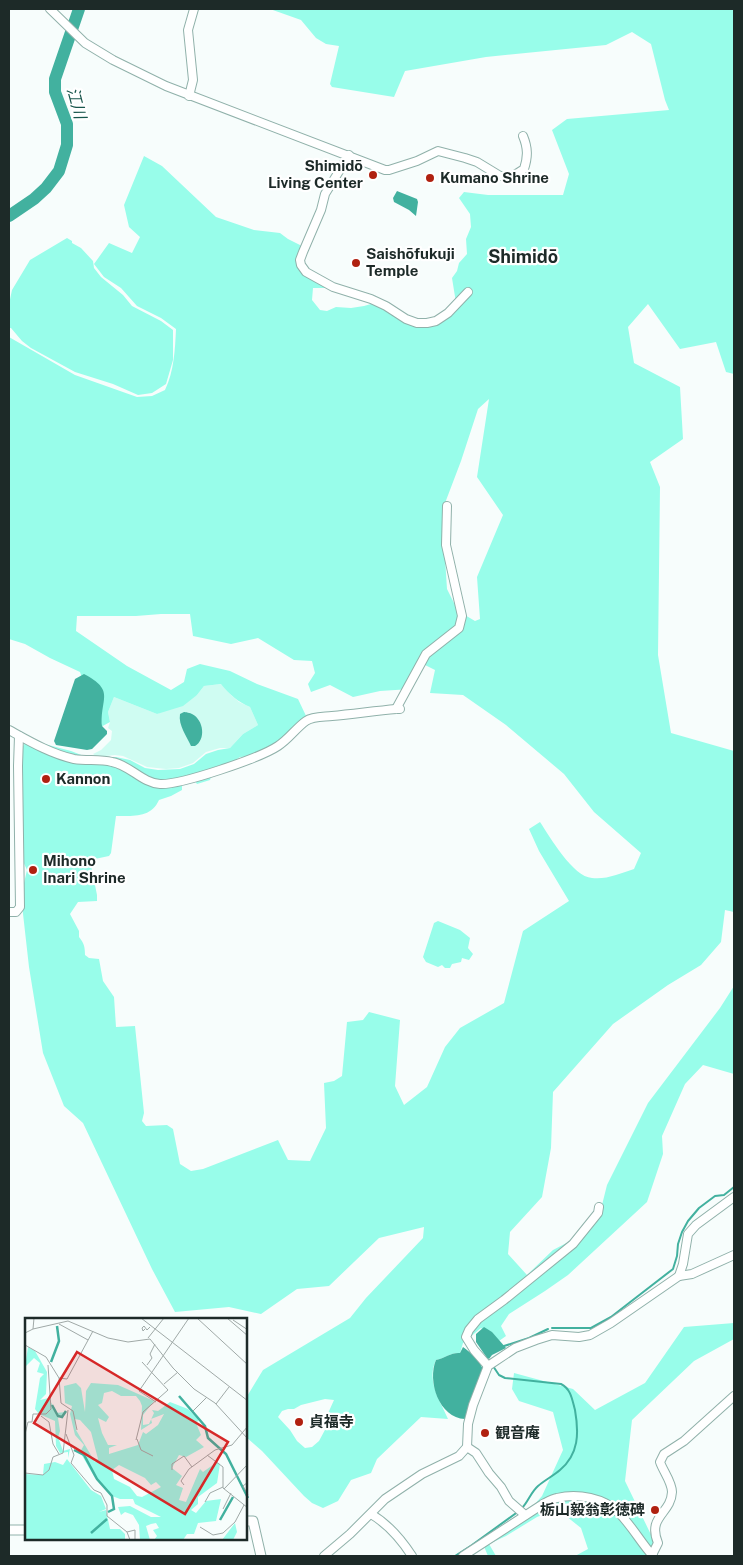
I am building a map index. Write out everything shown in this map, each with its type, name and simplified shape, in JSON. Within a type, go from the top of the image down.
[{"type":"street","points":[[50,9],[85,43],[113,60],[166,86],[389,170],[438,152],[477,162],[500,176],[520,173],[524,169],[528,150],[523,136]]},
{"type":"street","points":[[190,96],[193,80],[188,30],[194,9]]},
{"type":"street","points":[[349,156],[325,194],[321,210],[300,260],[306,272],[333,286],[371,299],[406,319],[417,322],[427,323],[436,321],[448,313],[468,292]]},
{"type":"street","points":[[9,730],[59,754],[73,758],[123,765],[150,782],[166,784],[203,774],[266,752],[286,740],[307,720],[398,709],[426,654],[459,628],[461,622],[462,616],[446,546],[447,506]]},
{"type":"street","points":[[9,912],[16,912],[20,907],[19,736]]},
{"type":"street","points":[[679,1276],[688,1234],[696,1225],[734,1197]]},
{"type":"street","points":[[491,1364],[474,1350],[466,1337],[469,1330],[478,1319],[573,1244],[598,1213],[599,1207]]},
{"type":"street","points":[[324,1556],[350,1534],[385,1499],[422,1474],[459,1456],[467,1448],[468,1424],[473,1405],[491,1364],[516,1348],[536,1340],[552,1336],[580,1337],[590,1335],[611,1323],[679,1276],[692,1274],[734,1255]]},
{"type":"street","points":[[653,1556],[658,1543],[654,1534],[655,1525],[672,1493],[660,1462],[661,1459],[664,1454],[684,1441],[734,1396]]},
{"type":"street","points":[[467,1448],[476,1453],[509,1501],[521,1512]]},
{"type":"street","points":[[463,1556],[521,1512],[557,1498],[578,1496],[608,1504],[619,1513],[653,1556]]},
{"type":"street","points":[[371,1514],[393,1531],[412,1556]]},
{"type":"street","points":[[248,1521],[253,1521],[260,1556]]},
{"type":"street","points":[[9,1530],[25,1530]]},
{"type":"shaded area","points":[[270,9],[734,9],[734,374],[726,372],[716,342],[680,349],[648,304],[628,327],[634,363],[680,387],[683,439],[650,462],[660,487],[658,655],[671,733],[734,751],[734,912],[725,910],[721,942],[701,965],[668,985],[613,1024],[553,1092],[551,1148],[542,1197],[510,1232],[508,1254],[527,1275],[553,1250],[576,1238],[599,1217],[607,1185],[648,1103],[720,1008],[734,986],[734,1074],[703,1065],[685,1084],[662,1136],[663,1154],[647,1202],[568,1275],[509,1314],[501,1326],[506,1336],[499,1341],[481,1328],[463,1343],[460,1353],[454,1353],[436,1360],[433,1368],[433,1383],[448,1419],[421,1417],[377,1459],[371,1473],[351,1480],[338,1501],[323,1508],[312,1503],[304,1496],[248,1439],[248,1395],[263,1370],[350,1318],[366,1298],[423,1238],[424,1227],[379,1238],[329,1286],[297,1289],[261,1314],[229,1307],[175,1312],[152,1269],[83,1123],[64,1106],[43,1053],[29,967],[21,896],[27,870],[21,857],[20,788],[22,748],[25,743],[37,742],[89,758],[116,757],[130,760],[145,768],[158,770],[180,769],[194,764],[206,754],[230,748],[243,734],[258,725],[250,707],[234,698],[221,684],[204,686],[197,695],[183,706],[157,714],[114,697],[108,712],[110,722],[99,728],[80,672],[25,644],[9,639],[9,337],[75,375],[137,397],[152,396],[165,390],[172,368],[176,329],[161,318],[137,306],[121,288],[104,277],[94,264],[109,243],[132,253],[140,237],[129,227],[124,205],[144,156],[162,166],[216,217],[254,230],[280,233],[302,246],[301,271],[326,288],[313,288],[312,300],[320,310],[327,311],[336,307],[351,308],[364,306],[385,300],[387,308],[405,322],[437,322],[457,309],[452,278],[457,271],[459,263],[467,254],[466,239],[471,227],[470,214],[459,198],[464,192],[488,195],[563,195],[569,174],[552,130],[567,119],[669,110],[651,44],[632,32],[606,45],[486,57],[405,71],[394,97],[332,87],[330,84],[339,46],[326,44],[316,38],[301,20]],"holes":[[[489,399],[477,477],[503,515],[477,577],[480,619],[475,621],[458,611],[447,589],[442,511],[478,409]],[[190,614],[193,636],[231,644],[258,638],[294,660],[312,661],[315,673],[308,684],[311,692],[330,685],[353,697],[380,691],[411,689],[423,664],[435,670],[430,693],[463,695],[506,725],[564,774],[594,812],[641,853],[634,869],[608,877],[592,878],[577,871],[570,864],[540,822],[529,829],[539,851],[569,901],[523,931],[504,1003],[460,1028],[445,1047],[427,1087],[404,1105],[395,1086],[400,1020],[369,1012],[363,1020],[347,1022],[342,1076],[334,1081],[324,1083],[326,1128],[310,1161],[288,1160],[278,1140],[203,1169],[191,1171],[180,1164],[173,1129],[167,1125],[146,1126],[142,1121],[144,1113],[135,1026],[116,1027],[114,997],[103,981],[99,959],[89,958],[85,955],[79,931],[70,914],[78,902],[97,901],[90,860],[109,856],[111,853],[116,816],[135,816],[146,813],[156,806],[159,800],[182,790],[182,779],[194,780],[197,784],[210,780],[211,777],[208,775],[208,769],[234,761],[240,757],[255,756],[283,746],[307,718],[298,699],[257,684],[230,671],[200,664],[187,669],[184,682],[171,690],[127,666],[76,631],[77,616]],[[325,1399],[334,1400],[325,1420],[326,1428],[319,1441],[312,1447],[305,1448],[278,1417],[282,1411]]]},
{"type":"shaded area","points":[[397,191],[417,199],[416,216],[394,202],[393,198]]},
{"type":"shaded area","points":[[67,238],[81,248],[93,261],[94,268],[101,277],[123,295],[132,306],[161,321],[173,330],[173,360],[166,384],[152,393],[138,395],[113,384],[75,372],[31,348],[9,328],[9,304],[12,290],[30,260]]},
{"type":"shaded area","points":[[84,674],[100,685],[103,691],[102,726],[107,731],[107,734],[92,749],[87,750],[56,745],[54,741],[75,679]]},
{"type":"shaded area","points":[[222,684],[239,702],[250,707],[258,725],[243,734],[230,748],[220,748],[206,752],[193,763],[179,768],[166,769],[147,767],[123,756],[97,757],[93,754],[101,750],[111,740],[112,731],[108,728],[110,722],[108,712],[114,697],[157,714],[197,695],[204,686]]},
{"type":"shaded area","points":[[184,712],[196,717],[201,725],[201,739],[195,746],[191,746],[182,727],[180,714]]},
{"type":"shaded area","points":[[438,921],[460,930],[470,938],[468,948],[473,954],[469,960],[462,958],[461,962],[452,964],[450,968],[445,968],[442,965],[438,967],[426,962],[423,957],[434,923]]},
{"type":"shaded area","points":[[734,1323],[734,1339],[694,1361],[632,1420],[625,1481],[655,1543],[655,1556],[575,1556],[588,1549],[581,1528],[566,1516],[547,1513],[489,1544],[496,1556],[488,1556],[483,1544],[518,1523],[542,1496],[563,1450],[553,1412],[519,1401],[512,1389],[514,1373],[573,1389],[595,1410],[645,1383],[684,1327]]},
{"type":"shaded area","points":[[484,1327],[492,1332],[506,1348],[492,1355],[489,1359],[476,1342],[476,1334]]},
{"type":"shaded area","points":[[463,1347],[472,1354],[483,1370],[465,1419],[456,1417],[442,1405],[434,1388],[433,1378],[436,1360],[454,1353],[460,1353]]},
{"type":"waterway","name":"江川","points":[[9,216],[34,199],[46,188],[59,171],[67,145],[67,124],[55,92],[55,79],[79,9]]},
{"type":"waterway","points":[[552,1328],[591,1328],[611,1317],[673,1269],[678,1244],[688,1221],[699,1208],[715,1196],[724,1195],[734,1187]]},
{"type":"waterway","points":[[504,1346],[529,1338],[548,1329]]},
{"type":"waterway","points":[[493,1366],[499,1375],[505,1378],[561,1384],[569,1392],[575,1410],[577,1435],[571,1457],[560,1470],[536,1488],[522,1508]]},
{"type":"waterway","points":[[455,1556],[519,1511]]},
{"type":"place","name":"Shimidō Living Center","points":[[373,175]]},
{"type":"place","name":"Kumano Shrine","points":[[430,178]]},
{"type":"place","name":"Saishōfukuji Temple","points":[[356,263]]},
{"type":"place","name":"Kannon","points":[[46,779]]},
{"type":"place","name":"Mihono Inari Shrine","points":[[33,870]]},
{"type":"place","name":"貞福寺","points":[[299,1422]]},
{"type":"place","name":"観音庵","points":[[485,1433]]},
{"type":"place","name":"栃山毅翁彰徳碑","points":[[655,1510]]},
{"type":"district","name":"Shimidō","points":[[523,257]]}]
